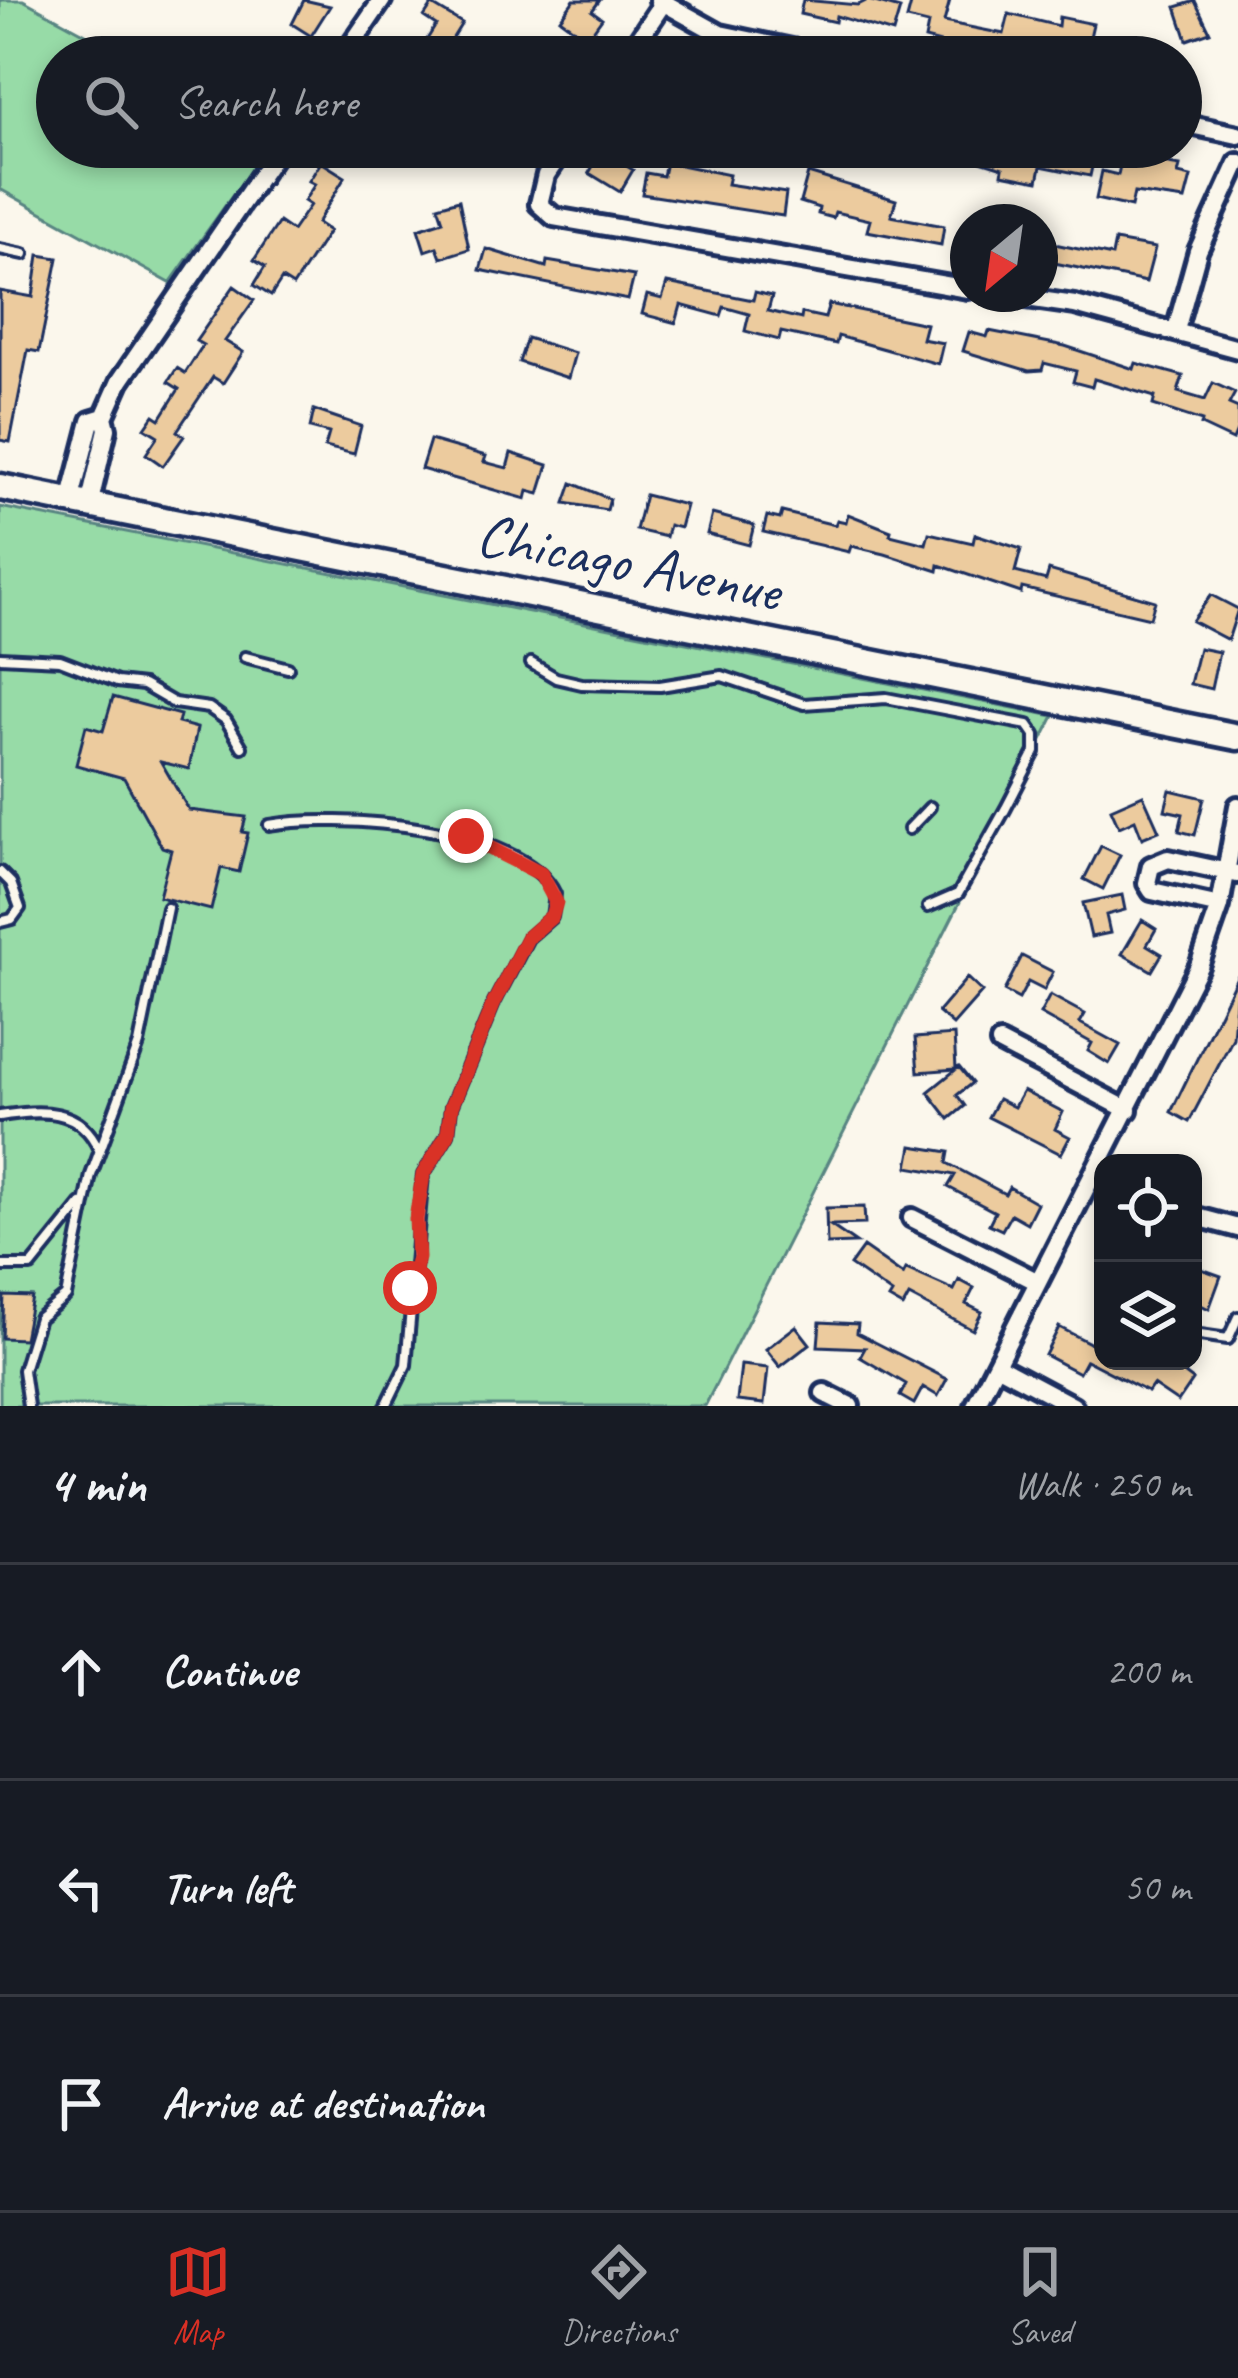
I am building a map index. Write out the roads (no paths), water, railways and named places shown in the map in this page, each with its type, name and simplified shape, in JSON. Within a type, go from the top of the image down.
[{"type":"main road","name":"Chicago Avenue","points":[[0,487],[1238,737]]},
{"type":"street","points":[[357,36],[382,0]]},
{"type":"street","points":[[640,36],[662,1],[730,36]]},
{"type":"street","points":[[1202,127],[1238,135]]},
{"type":"street","points":[[1176,330],[1198,251],[1238,163]]},
{"type":"street","points":[[79,504],[92,421],[104,417],[133,358],[265,168]]},
{"type":"street","points":[[553,168],[539,194],[539,204],[554,217],[950,286]]},
{"type":"street","points":[[1058,306],[1176,330],[1238,350]]},
{"type":"street","points":[[1109,1154],[1181,1006],[1233,873],[1238,806]]},
{"type":"street","points":[[1220,907],[1152,890],[1148,874],[1168,859],[1233,873]]},
{"type":"street","points":[[1000,1043],[1128,1109]]},
{"type":"street","points":[[975,1406],[1094,1184]]},
{"type":"street","points":[[912,1217],[1038,1282]]},
{"type":"street","points":[[1202,1218],[1238,1228]]},
{"type":"street","points":[[996,1365],[1073,1406]]},
{"type":"street","points":[[824,1393],[850,1406]]},
{"type":"lane","points":[[0,249],[24,254]]},
{"type":"lane","points":[[244,657],[288,668]]},
{"type":"lane","points":[[0,658],[60,660],[117,682],[143,685],[174,703],[209,707],[226,720],[242,747]]},
{"type":"lane","points":[[531,663],[556,678],[583,685],[660,686],[722,676],[804,704],[886,698],[1028,725],[1035,735],[1035,752],[1006,808],[958,894],[928,907]]},
{"type":"lane","points":[[909,829],[930,807]]},
{"type":"lane","points":[[269,825],[328,819],[453,833],[541,874],[555,894],[552,916],[527,938],[494,1003],[451,1107],[448,1134],[423,1175],[406,1365],[386,1406]]},
{"type":"lane","points":[[0,872],[11,883],[20,908],[16,916],[0,922]]},
{"type":"lane","points":[[28,1406],[23,1370],[38,1318],[66,1296],[85,1198],[140,1044],[166,908]]},
{"type":"lane","points":[[0,1116],[39,1112],[71,1117],[90,1132],[99,1151]]},
{"type":"lane","points":[[0,1266],[32,1266],[85,1198]]},
{"type":"lane","points":[[1202,1335],[1228,1339],[1238,1317]]}]
